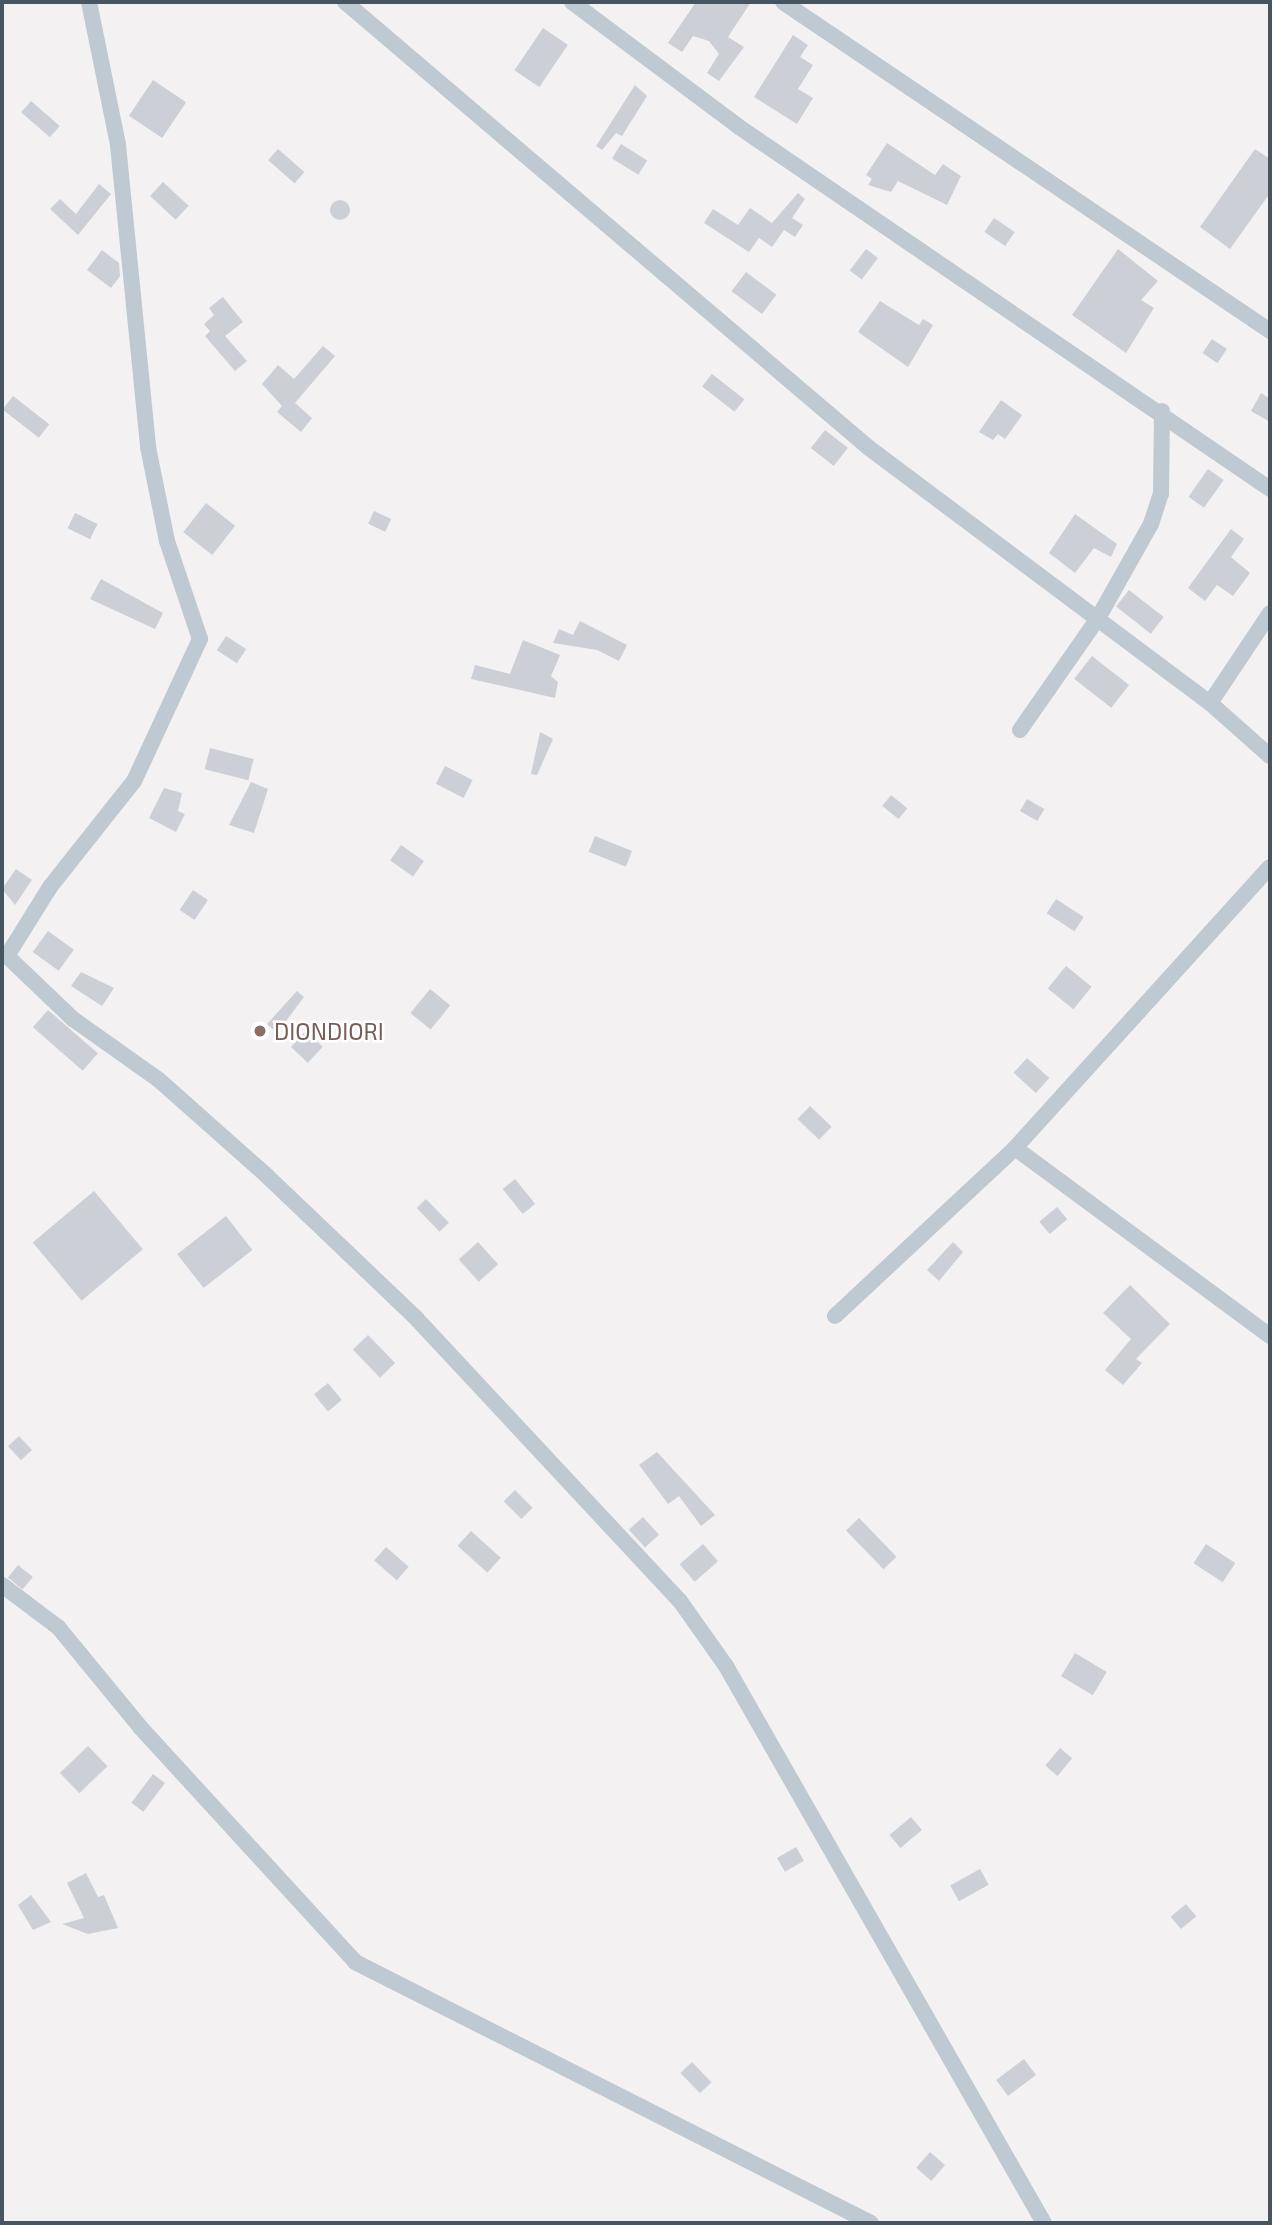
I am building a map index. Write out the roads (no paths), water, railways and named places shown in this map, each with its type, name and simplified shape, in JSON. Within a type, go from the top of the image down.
[{"type":"street","points":[[89,2],[118,145],[148,447],[167,541],[200,639],[134,781],[50,887],[7,956],[73,1019],[159,1080],[267,1176],[405,1308],[680,1601],[726,1666],[1044,2223]]},
{"type":"street","points":[[345,2],[869,448],[1210,703],[1270,756]]},
{"type":"street","points":[[572,2],[739,127],[1162,411],[1270,489]]},
{"type":"street","points":[[783,2],[1270,331]]},
{"type":"street","points":[[1020,730],[1098,618],[1152,524],[1161,494],[1162,411]]},
{"type":"street","points":[[1210,703],[1270,613]]},
{"type":"street","points":[[835,1316],[1015,1148],[1270,867]]},
{"type":"street","points":[[1015,1148],[1270,1336]]},
{"type":"street","points":[[2,1585],[58,1627],[140,1727],[355,1962],[871,2223]]},
{"type":"place","name":"DIONDIORI","points":[[260,1031]]}]
